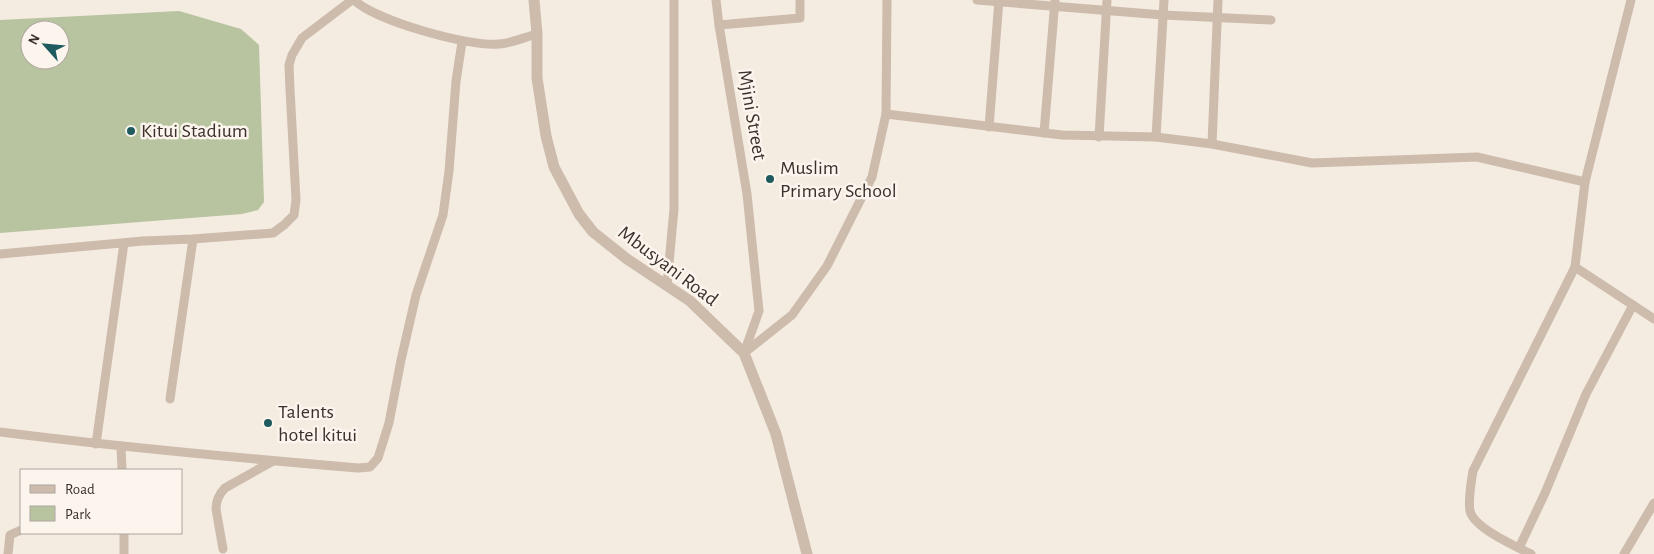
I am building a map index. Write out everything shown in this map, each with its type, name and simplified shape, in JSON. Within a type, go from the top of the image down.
[{"type":"street","points":[[0,254],[273,233],[294,215],[296,200],[290,66],[292,55],[302,38],[353,0],[384,18],[462,42],[499,44],[537,34]]},
{"type":"street","name":"Mbusyani Road","points":[[534,0],[537,34],[537,78],[546,136],[554,167],[579,214],[593,232],[627,259],[690,301],[744,353],[776,434],[807,554]]},
{"type":"street","points":[[666,285],[674,209],[674,0]]},
{"type":"street","name":"Mjini Street","points":[[716,0],[747,194],[759,311],[744,353]]},
{"type":"street","points":[[719,25],[800,18],[800,0]]},
{"type":"street","points":[[744,353],[792,315],[827,266],[872,177],[886,114],[887,0]]},
{"type":"street","points":[[977,0],[1055,3],[1163,15],[1271,20]]},
{"type":"street","points":[[1099,137],[1107,0]]},
{"type":"street","points":[[1156,137],[1164,0]]},
{"type":"street","points":[[1212,144],[1218,0]]},
{"type":"street","points":[[1530,554],[1487,531],[1473,518],[1470,510],[1473,471],[1575,267],[1585,182],[1631,0]]},
{"type":"street","points":[[990,127],[999,1]]},
{"type":"street","points":[[1044,133],[1055,3]]},
{"type":"street","points":[[0,432],[96,444],[272,461],[358,468],[370,467],[378,458],[389,423],[400,360],[416,295],[443,215],[450,171],[455,90],[462,42]]},
{"type":"street","points":[[886,114],[1044,133],[1099,137],[1156,137],[1212,144],[1312,163],[1477,157],[1585,182]]},
{"type":"street","points":[[170,399],[193,239]]},
{"type":"street","points":[[96,444],[124,243]]},
{"type":"street","points":[[1575,267],[1654,318]]},
{"type":"street","points":[[1519,548],[1545,493],[1586,394],[1633,305]]},
{"type":"street","points":[[121,446],[122,469]]},
{"type":"street","points":[[223,549],[216,509],[221,492],[272,461]]},
{"type":"street","points":[[1624,554],[1654,503]]},
{"type":"street","points":[[8,554],[10,536],[20,531]]},
{"type":"street","points":[[124,534],[124,554]]},
{"type":"green space","name":"Kitui Stadium","points":[[179,11],[241,29],[259,45],[264,202],[258,210],[242,214],[0,233],[0,20]]},
{"type":"place","name":"Kitui Stadium","points":[[131,131]]},
{"type":"place","name":"Muslim Primary School","points":[[770,179]]},
{"type":"place","name":"Talents hotel kitui","points":[[268,423]]}]
